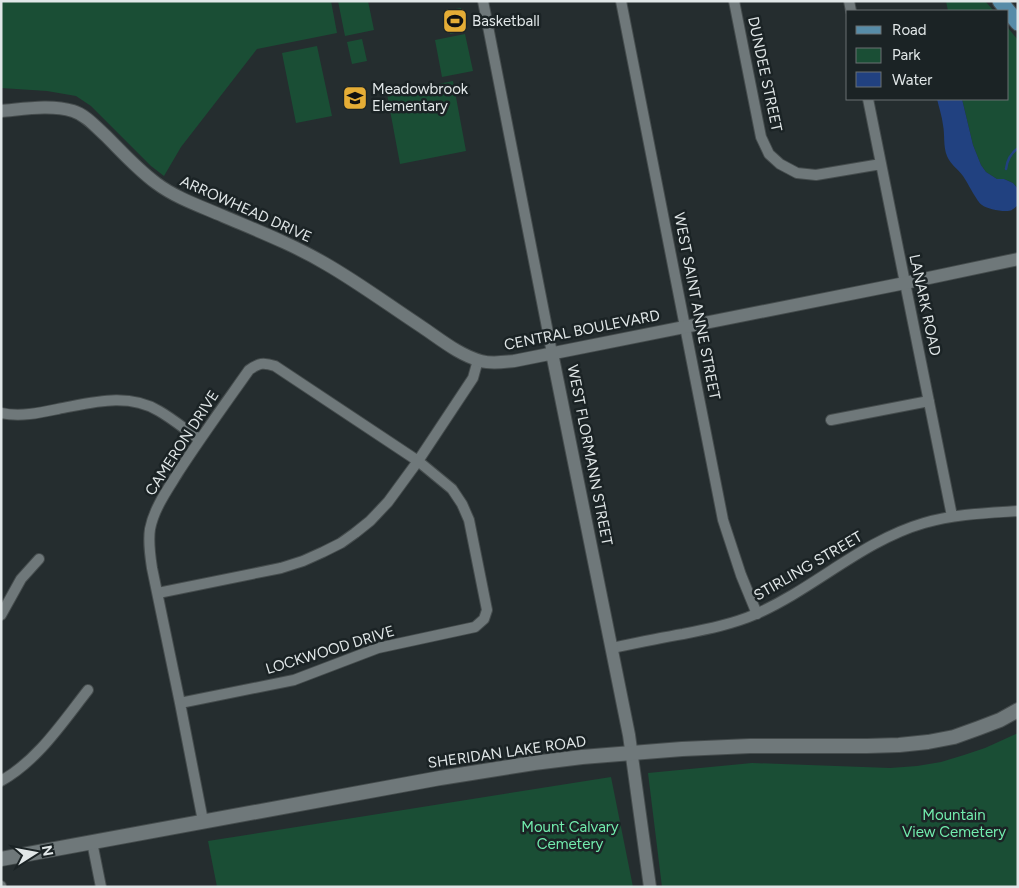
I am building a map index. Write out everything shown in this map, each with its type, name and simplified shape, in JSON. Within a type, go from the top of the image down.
[{"type":"main road","points":[[1009,12],[1018,23]]},
{"type":"main road","name":"SHERIDAN LAKE ROAD","points":[[1,859],[471,772],[582,757],[750,746],[867,746],[921,743],[966,733],[1000,720],[1018,710]]},
{"type":"street","name":"WEST FLORMANN STREET","points":[[483,1],[632,753],[650,887]]},
{"type":"street","name":"WEST SAINT ANNE STREET","points":[[621,1],[723,520],[740,575],[757,614]]},
{"type":"street","name":"DUNDEE STREET","points":[[734,1],[761,137],[769,154],[780,164],[798,173],[816,175],[881,164]]},
{"type":"street","name":"LANARK ROAD","points":[[868,100],[952,516]]},
{"type":"street","name":"ARROWHEAD DRIVE","points":[[1,111],[48,108],[74,111],[90,121],[144,173],[169,191],[192,203],[309,254],[364,288],[461,353],[478,360]]},
{"type":"street","name":"CENTRAL BOULEVARD","points":[[478,360],[493,363],[552,353],[1018,259]]},
{"type":"street","points":[[158,593],[280,568],[303,561],[341,543],[370,521],[388,502],[474,378],[478,360]]},
{"type":"street","name":"CAMERON DRIVE","points":[[203,821],[149,547],[150,530],[161,499],[199,439],[249,370],[254,366],[264,363],[275,366],[418,461]]},
{"type":"street","points":[[1,414],[32,414],[106,400],[125,400],[158,410],[199,439]]},
{"type":"street","points":[[831,420],[929,401]]},
{"type":"street","name":"LOCKWOOD DRIVE","points":[[180,703],[294,680],[378,648],[475,627],[484,619],[487,610],[469,520],[462,504],[452,489],[418,461]]},
{"type":"street","name":"STIRLING STREET","points":[[612,648],[721,626],[757,614],[785,600],[865,550],[923,523],[952,516],[1018,511]]},
{"type":"street","points":[[1,615],[21,579],[40,559]]},
{"type":"street","points":[[1,781],[33,757],[88,690]]},
{"type":"street","points":[[92,842],[101,887]]},
{"type":"green space","points":[[1,1],[331,1],[337,33],[257,49],[181,147],[164,176],[151,166],[91,106],[76,96],[47,91],[1,88]]},
{"type":"green space","points":[[338,1],[368,1],[374,30],[345,36]]},
{"type":"green space","points":[[946,1],[985,1],[993,10],[948,10]]},
{"type":"green space","name":"Basketball","points":[[461,8],[465,31],[450,34],[445,11]]},
{"type":"green space","points":[[1009,29],[1018,40],[1018,189],[1013,183],[1004,179],[997,179],[986,172],[973,145],[962,100],[1009,100]]},
{"type":"green space","points":[[465,34],[473,71],[442,77],[435,40]]},
{"type":"green space","points":[[362,39],[367,61],[352,64],[347,42]]},
{"type":"green space","points":[[317,46],[332,116],[296,123],[282,53]]},
{"type":"green space","points":[[453,81],[466,151],[400,164],[387,94]]},
{"type":"green space","name":"Mountain View Cemetery","points":[[1018,733],[1018,887],[662,887],[648,773],[752,763],[890,768],[917,766],[941,762],[964,755]]},
{"type":"green space","name":"Mount Calvary Cemetery","points":[[611,777],[633,887],[217,887],[208,841]]},
{"type":"water","points":[[937,100],[962,100],[973,145],[981,165],[986,172],[997,179],[1004,179],[1013,183],[1018,189],[1018,205],[1012,210],[1005,211],[988,208],[980,203],[963,176],[947,156],[943,122]]},
{"type":"waterway","points":[[1006,169],[1009,157],[1018,148]]},
{"type":"place","name":"Basketball","points":[[455,21]]},
{"type":"place","name":"Meadowbrook Elementary","points":[[355,98]]}]
